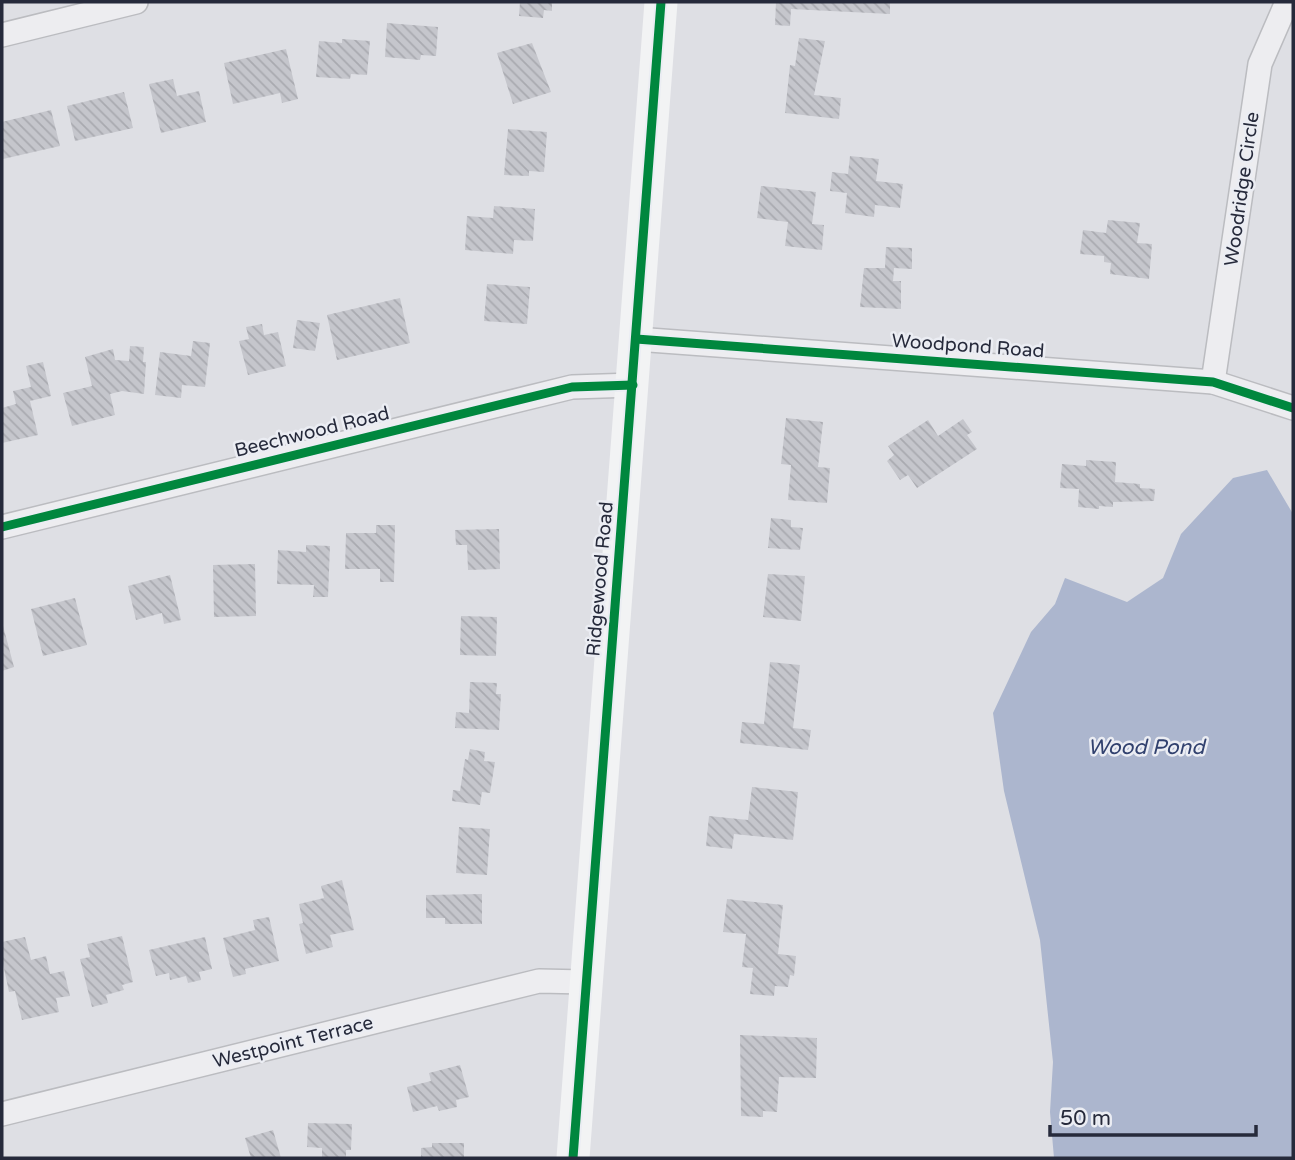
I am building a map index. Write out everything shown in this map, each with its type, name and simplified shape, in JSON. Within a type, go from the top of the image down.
[{"type":"main road","name":"Ridgewood Road","points":[[573,1158],[661,2]]},
{"type":"street","points":[[2,35],[136,2]]},
{"type":"street","name":"Woodridge Circle","points":[[1213,382],[1260,64],[1287,2]]},
{"type":"street","name":"Woodpond Road","points":[[636,338],[1213,382],[1293,408]]},
{"type":"street","name":"Beechwood Road","points":[[2,527],[572,387],[633,385]]},
{"type":"street","name":"Westpoint Terrace","points":[[2,1114],[539,981],[585,982]]},
{"type":"water","name":"Wood Pond","points":[[1267,470],[1293,514],[1293,1158],[1054,1158],[1050,1112],[1053,1062],[1040,940],[1004,791],[993,713],[1031,632],[1055,604],[1065,578],[1127,602],[1163,578],[1181,534],[1233,478]]},
{"type":"building","points":[[520,2],[552,2],[552,11],[544,10],[543,18],[519,16]]},
{"type":"building","points":[[776,2],[890,2],[890,14],[791,9],[790,26],[775,25]]},
{"type":"building","points":[[387,23],[438,27],[436,56],[421,55],[420,60],[385,57]]},
{"type":"building","points":[[799,38],[825,41],[814,95],[841,98],[839,119],[785,113],[790,65],[795,66]]},
{"type":"building","points":[[342,39],[370,41],[367,75],[351,74],[350,79],[316,77],[319,41],[342,43]]},
{"type":"building","points":[[532,43],[551,92],[513,104],[497,53]]},
{"type":"building","points":[[286,49],[298,99],[282,103],[280,93],[233,104],[224,63]]},
{"type":"building","points":[[173,79],[177,96],[199,91],[206,122],[161,133],[149,84]]},
{"type":"building","points":[[124,92],[133,128],[75,141],[67,106]]},
{"type":"building","points":[[51,110],[60,146],[3,159],[2,122]]},
{"type":"building","points":[[508,129],[547,132],[544,172],[529,171],[529,176],[504,175]]},
{"type":"building","points":[[850,156],[879,159],[876,181],[903,184],[900,208],[875,205],[874,217],[845,213],[847,193],[830,191],[832,172],[848,174]]},
{"type":"building","points":[[761,186],[816,192],[812,224],[824,225],[822,250],[785,246],[788,222],[757,218]]},
{"type":"building","points":[[494,206],[535,209],[533,241],[514,240],[513,254],[465,250],[467,216],[493,218]]},
{"type":"building","points":[[1108,220],[1140,223],[1137,243],[1152,244],[1149,279],[1110,274],[1111,263],[1104,262],[1104,256],[1080,254],[1083,230],[1106,233]]},
{"type":"building","points":[[886,247],[912,248],[912,269],[894,268],[893,281],[901,281],[901,309],[860,307],[864,268],[885,268]]},
{"type":"building","points":[[487,284],[530,287],[527,324],[484,321]]},
{"type":"building","points":[[400,298],[410,343],[337,360],[327,315]]},
{"type":"building","points":[[297,320],[320,323],[315,351],[293,348]]},
{"type":"building","points":[[262,324],[264,335],[278,332],[286,366],[248,375],[239,341],[249,339],[246,327]]},
{"type":"building","points":[[193,341],[210,343],[205,387],[182,385],[181,398],[155,395],[160,352],[191,356]]},
{"type":"building","points":[[130,346],[144,347],[144,394],[122,391],[110,394],[115,415],[72,426],[63,393],[92,386],[85,357],[113,349],[115,360],[129,361]]},
{"type":"building","points":[[43,362],[51,396],[30,401],[38,435],[2,443],[2,408],[16,404],[13,391],[31,387],[26,366]]},
{"type":"building","points":[[786,418],[823,422],[818,467],[830,468],[827,503],[788,500],[791,465],[781,464]]},
{"type":"building","points":[[963,419],[972,432],[967,435],[977,449],[917,488],[908,475],[900,480],[887,461],[894,455],[888,446],[928,420],[938,436]]},
{"type":"building","points":[[1086,460],[1116,462],[1115,482],[1140,484],[1140,488],[1155,489],[1154,501],[1113,502],[1113,507],[1099,506],[1099,509],[1078,507],[1079,489],[1060,488],[1062,464],[1086,466]]},
{"type":"building","points":[[771,518],[791,520],[791,527],[803,528],[800,550],[768,548]]},
{"type":"building","points":[[376,525],[395,525],[394,582],[380,582],[380,569],[345,569],[346,533],[376,533]]},
{"type":"building","points":[[499,529],[500,569],[468,570],[467,545],[456,545],[455,530]]},
{"type":"building","points":[[306,545],[330,546],[328,597],[313,597],[314,585],[277,584],[278,550],[306,552]]},
{"type":"building","points":[[255,564],[256,616],[214,617],[213,565]]},
{"type":"building","points":[[768,574],[805,576],[801,621],[763,617]]},
{"type":"building","points":[[170,575],[181,620],[164,624],[162,613],[136,620],[128,586]]},
{"type":"building","points":[[75,598],[87,645],[43,656],[31,609]]},
{"type":"building","points":[[461,616],[497,617],[496,656],[460,655]]},
{"type":"building","points":[[2,622],[14,667],[2,671]]},
{"type":"building","points":[[770,662],[800,665],[793,728],[811,730],[808,750],[740,743],[742,722],[764,724]]},
{"type":"building","points":[[470,682],[497,683],[496,694],[501,694],[499,730],[455,728],[456,712],[469,713]]},
{"type":"building","points":[[470,749],[485,752],[484,761],[495,762],[490,793],[482,792],[480,805],[452,801],[453,790],[460,791],[465,759],[468,760]]},
{"type":"building","points":[[752,787],[798,792],[793,840],[734,834],[732,849],[706,846],[709,816],[748,820]]},
{"type":"building","points":[[459,827],[490,829],[487,875],[456,873]]},
{"type":"building","points":[[342,880],[354,930],[330,935],[333,947],[306,954],[299,924],[303,923],[299,904],[324,898],[321,886]]},
{"type":"building","points":[[482,894],[482,924],[445,924],[445,918],[426,918],[426,895]]},
{"type":"building","points":[[727,899],[783,905],[778,954],[796,956],[794,976],[790,975],[788,987],[775,986],[774,996],[750,994],[753,968],[742,967],[746,934],[723,932]]},
{"type":"building","points":[[269,917],[279,961],[245,969],[246,974],[233,977],[223,938],[255,930],[253,920]]},
{"type":"building","points":[[122,936],[133,982],[122,985],[124,990],[106,995],[108,1003],[92,1007],[80,959],[90,957],[87,944]]},
{"type":"building","points":[[25,937],[31,960],[46,956],[50,974],[64,971],[70,996],[56,998],[59,1012],[22,1020],[15,991],[9,992],[2,959],[2,942]]},
{"type":"building","points":[[205,937],[212,969],[199,972],[201,980],[188,983],[186,976],[170,980],[169,973],[156,976],[149,950]]},
{"type":"building","points":[[740,1035],[817,1038],[816,1078],[779,1077],[777,1112],[763,1111],[763,1117],[741,1116]]},
{"type":"building","points":[[460,1065],[469,1097],[456,1100],[457,1107],[439,1111],[437,1106],[413,1112],[407,1087],[431,1081],[429,1073]]},
{"type":"building","points":[[308,1123],[352,1124],[351,1150],[346,1150],[346,1158],[322,1158],[322,1148],[307,1147]]},
{"type":"building","points":[[273,1130],[281,1158],[251,1158],[245,1138]]},
{"type":"building","points":[[432,1143],[464,1143],[464,1158],[421,1158],[421,1148],[432,1147]]},
{"type":"cycle path","points":[[573,1158],[661,2]]},
{"type":"cycle path","points":[[636,339],[1213,382],[1293,408]]},
{"type":"cycle path","points":[[2,527],[572,387],[633,385]]}]
